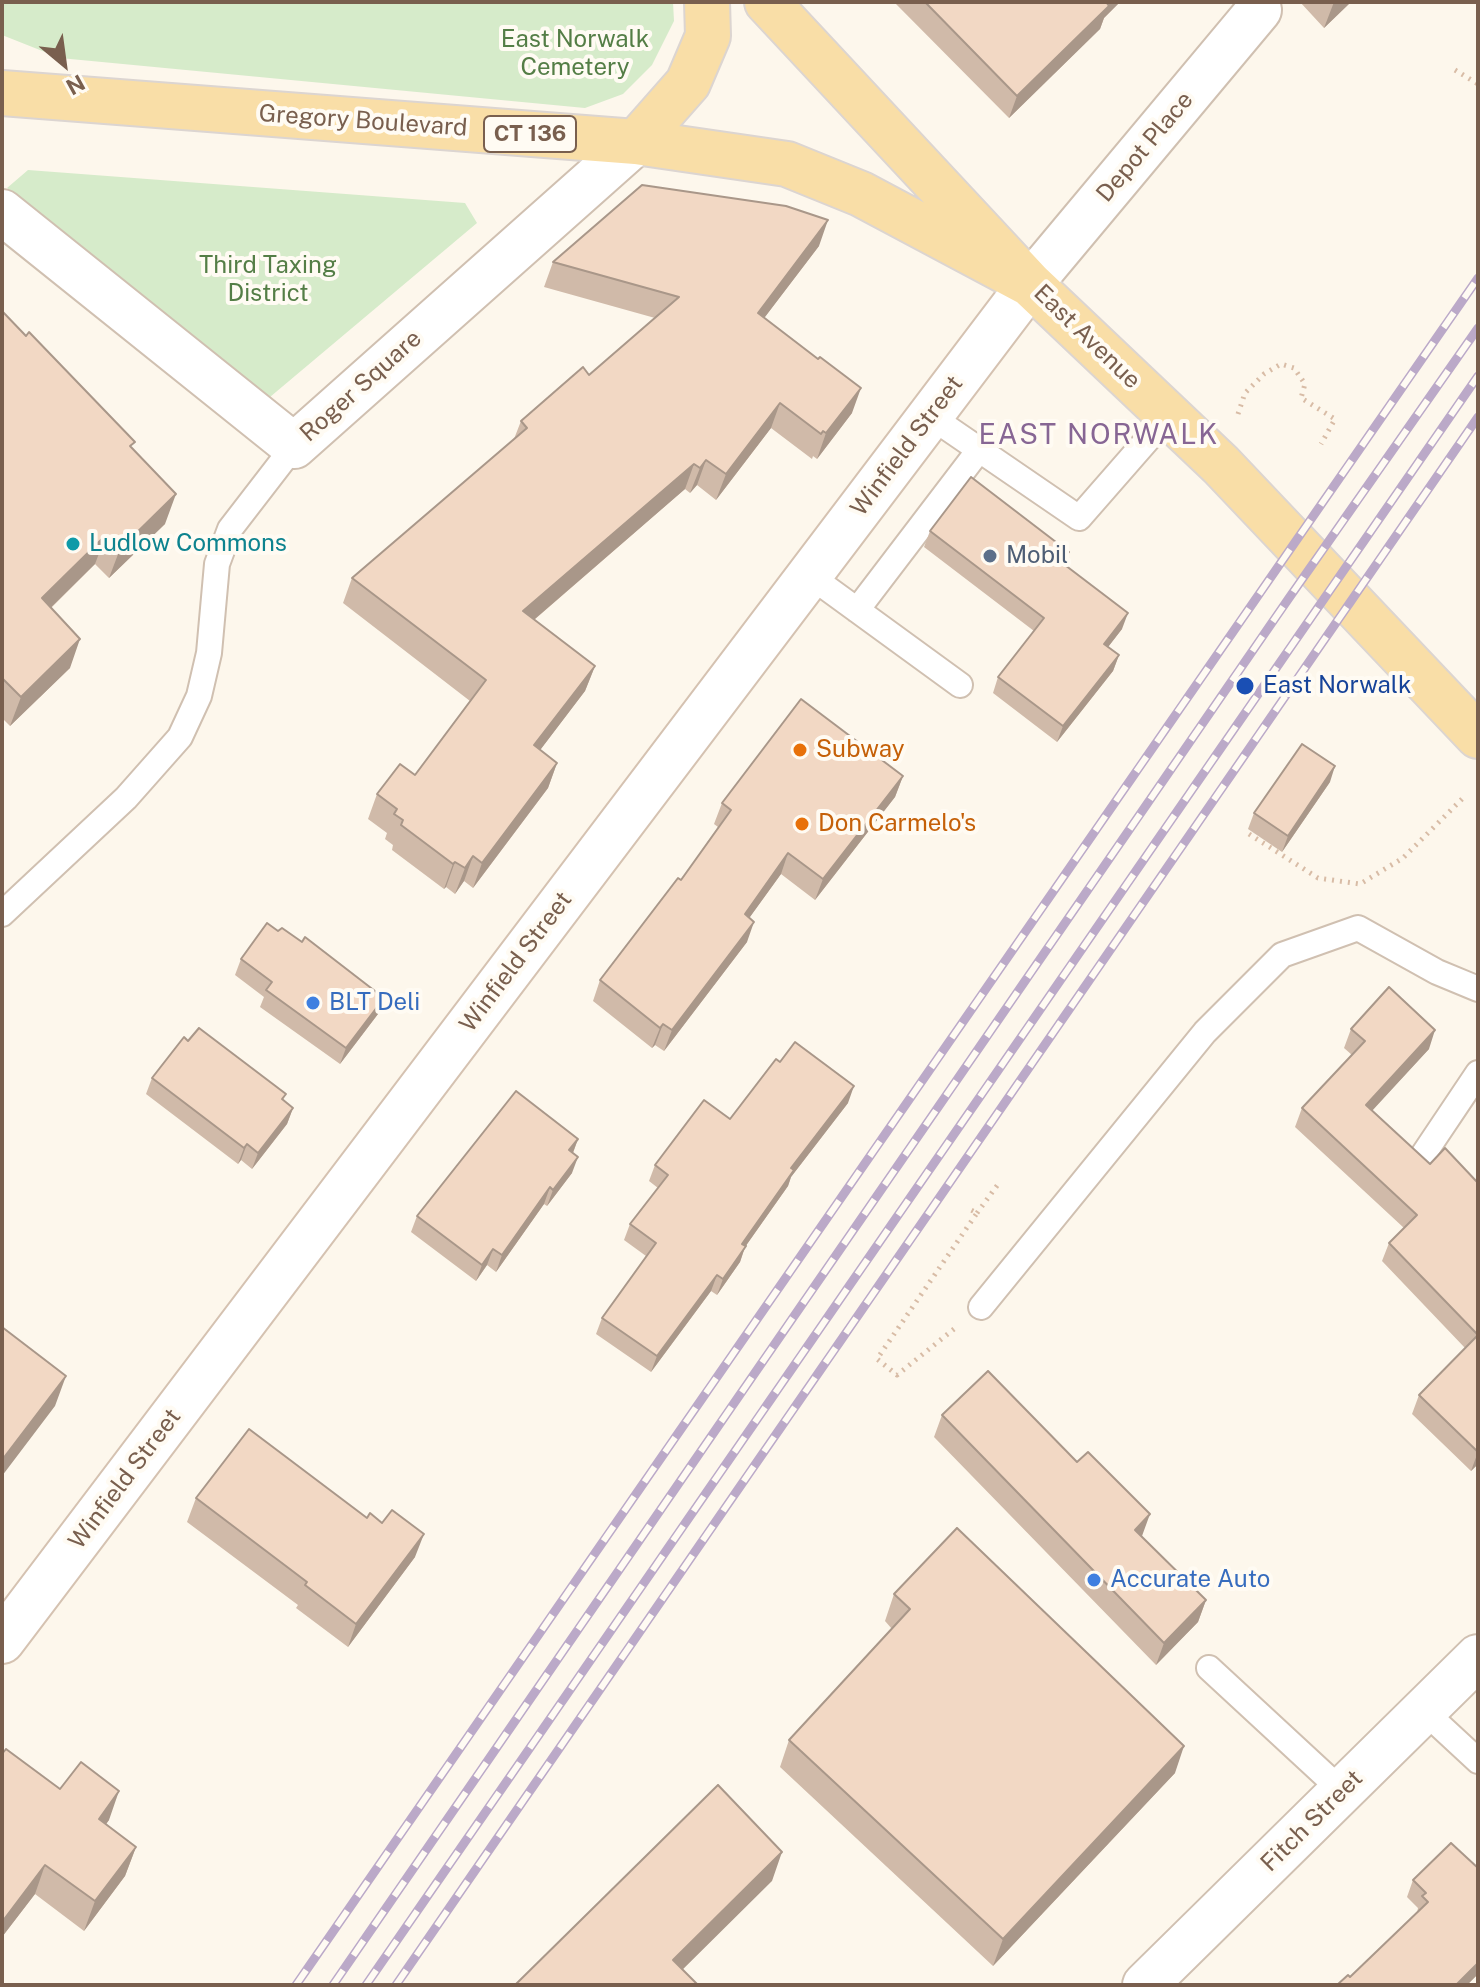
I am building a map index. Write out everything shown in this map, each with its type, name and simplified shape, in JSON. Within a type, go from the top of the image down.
[{"type":"main road","points":[[636,142],[688,83],[708,36],[707,2]]},
{"type":"main road","name":"East Avenue","points":[[767,2],[1030,284],[1221,465],[1478,736]]},
{"type":"main road","name":"Depot Place","points":[[1030,284],[1256,6]]},
{"type":"main road","name":"Gregory Boulevard","points":[[2,93],[636,142],[787,164],[861,194],[1030,284]]},
{"type":"main road","name":"Roger Square","points":[[2,212],[294,446],[636,142]]},
{"type":"main road","name":"Winfield Street","points":[[2,1641],[1030,284]]},
{"type":"main road","name":"Fitch Street","points":[[1145,1985],[1478,1657]]},
{"type":"lane","points":[[930,416],[1079,518],[1169,415]]},
{"type":"lane","points":[[2,914],[126,798],[180,737],[199,696],[209,653],[217,564],[230,529],[294,446]]},
{"type":"lane","points":[[857,610],[979,450]]},
{"type":"lane","points":[[809,575],[960,685]]},
{"type":"lane","points":[[981,1307],[1205,1032],[1282,955],[1358,928],[1437,972],[1478,989]]},
{"type":"lane","points":[[1421,1158],[1478,1073]]},
{"type":"lane","points":[[1209,1668],[1342,1791]]},
{"type":"lane","points":[[1424,1711],[1478,1761]]},
{"type":"path","points":[[1455,70],[1478,84]]},
{"type":"path","points":[[1236,419],[1245,393],[1264,374],[1281,364],[1294,368],[1305,384],[1301,398],[1335,419],[1321,444]]},
{"type":"path","points":[[1249,834],[1318,878],[1360,884],[1403,858],[1465,796]]},
{"type":"path","points":[[981,1307],[897,1375],[877,1359],[974,1212],[999,1183]]},
{"type":"green space","name":"East Norwalk Cemetery","points":[[2,2],[673,2],[674,21],[652,65],[623,94],[585,108],[60,58],[2,35]]},
{"type":"green space","name":"Third Taxing District","points":[[28,170],[465,203],[477,223],[270,397],[7,188]]},
{"type":"building","points":[[925,2],[1106,2],[1109,6],[1017,96]]},
{"type":"building","points":[[642,185],[786,206],[828,220],[758,313],[861,388],[826,433],[823,431],[821,434],[780,403],[726,474],[706,460],[700,468],[694,464],[523,611],[595,666],[534,745],[557,763],[482,863],[473,856],[465,868],[455,862],[453,864],[401,825],[403,820],[394,814],[397,809],[377,794],[400,764],[415,775],[486,680],[352,578],[527,428],[521,421],[583,367],[589,375],[679,297],[553,262]]},
{"type":"building","name":"Ludlow Commons","points":[[2,311],[26,336],[29,332],[135,442],[130,446],[176,494],[120,549],[106,535],[42,598],[80,639],[21,697],[2,678]]},
{"type":"building","points":[[971,477],[1069,552],[1061,562],[1128,613],[1104,644],[1119,655],[1063,726],[998,677],[1044,618],[930,531]]},
{"type":"building","points":[[801,699],[903,776],[823,879],[788,853],[745,914],[754,922],[672,1030],[663,1024],[660,1028],[600,980],[678,878],[681,880],[731,810],[722,803]]},
{"type":"building","name":"East Norwalk","points":[[1302,744],[1335,766],[1288,836],[1254,813]]},
{"type":"building","name":"BLT Deli","points":[[267,923],[278,931],[282,928],[302,942],[305,937],[384,998],[346,1048],[266,990],[272,982],[241,959]]},
{"type":"building","points":[[1389,987],[1435,1030],[1366,1105],[1430,1164],[1445,1148],[1478,1183],[1478,1335],[1389,1243],[1417,1215],[1302,1108],[1365,1041],[1351,1029]]},
{"type":"building","points":[[199,1028],[286,1094],[282,1099],[293,1108],[258,1153],[247,1144],[244,1148],[152,1078],[184,1037],[188,1041]]},
{"type":"building","points":[[795,1042],[854,1086],[791,1168],[794,1170],[742,1244],[746,1246],[723,1279],[717,1275],[657,1356],[602,1318],[656,1243],[630,1224],[668,1175],[655,1165],[704,1100],[730,1119],[776,1059],[780,1062]]},
{"type":"building","points":[[516,1091],[578,1139],[569,1150],[578,1157],[553,1190],[550,1187],[502,1255],[493,1249],[482,1265],[417,1216]]},
{"type":"building","points":[[2,1327],[66,1376],[2,1460]]},
{"type":"building","points":[[1478,1335],[1478,1452],[1419,1395]]},
{"type":"building","points":[[988,1371],[1077,1462],[1088,1452],[1150,1514],[1135,1530],[1206,1600],[1164,1643],[942,1415]]},
{"type":"building","points":[[249,1429],[367,1518],[370,1513],[382,1523],[392,1510],[424,1534],[356,1624],[305,1585],[307,1582],[196,1498]]},
{"type":"building","points":[[957,1528],[1184,1746],[1003,1939],[789,1740],[910,1609],[894,1594]]},
{"type":"building","points":[[6,1749],[60,1789],[81,1762],[119,1791],[99,1819],[136,1847],[95,1901],[45,1865],[2,1922],[2,1754]]},
{"type":"building","points":[[718,1785],[782,1852],[673,1960],[698,1985],[515,1985]]},
{"type":"building","points":[[1451,1843],[1478,1868],[1478,1963],[1456,1985],[1337,1985],[1348,1975],[1350,1977],[1428,1902],[1422,1896],[1426,1893],[1413,1880]]},
{"type":"railway","points":[[296,1985],[1478,278]]},
{"type":"railway","points":[[333,1985],[1478,328]]},
{"type":"railway","points":[[366,1985],[1478,376]]},
{"type":"railway","points":[[396,1985],[1478,417]]},
{"type":"place","name":"Ludlow Commons","points":[[73,544]]},
{"type":"place","name":"Mobil","points":[[990,556]]},
{"type":"place","name":"East Norwalk","points":[[1245,686]]},
{"type":"place","name":"Subway","points":[[800,750]]},
{"type":"place","name":"Don Carmelo's","points":[[802,824]]},
{"type":"place","name":"BLT Deli","points":[[313,1003]]},
{"type":"place","name":"Accurate Auto","points":[[1094,1580]]},
{"type":"district","name":"EAST NORWALK","points":[[1099,435]]}]
